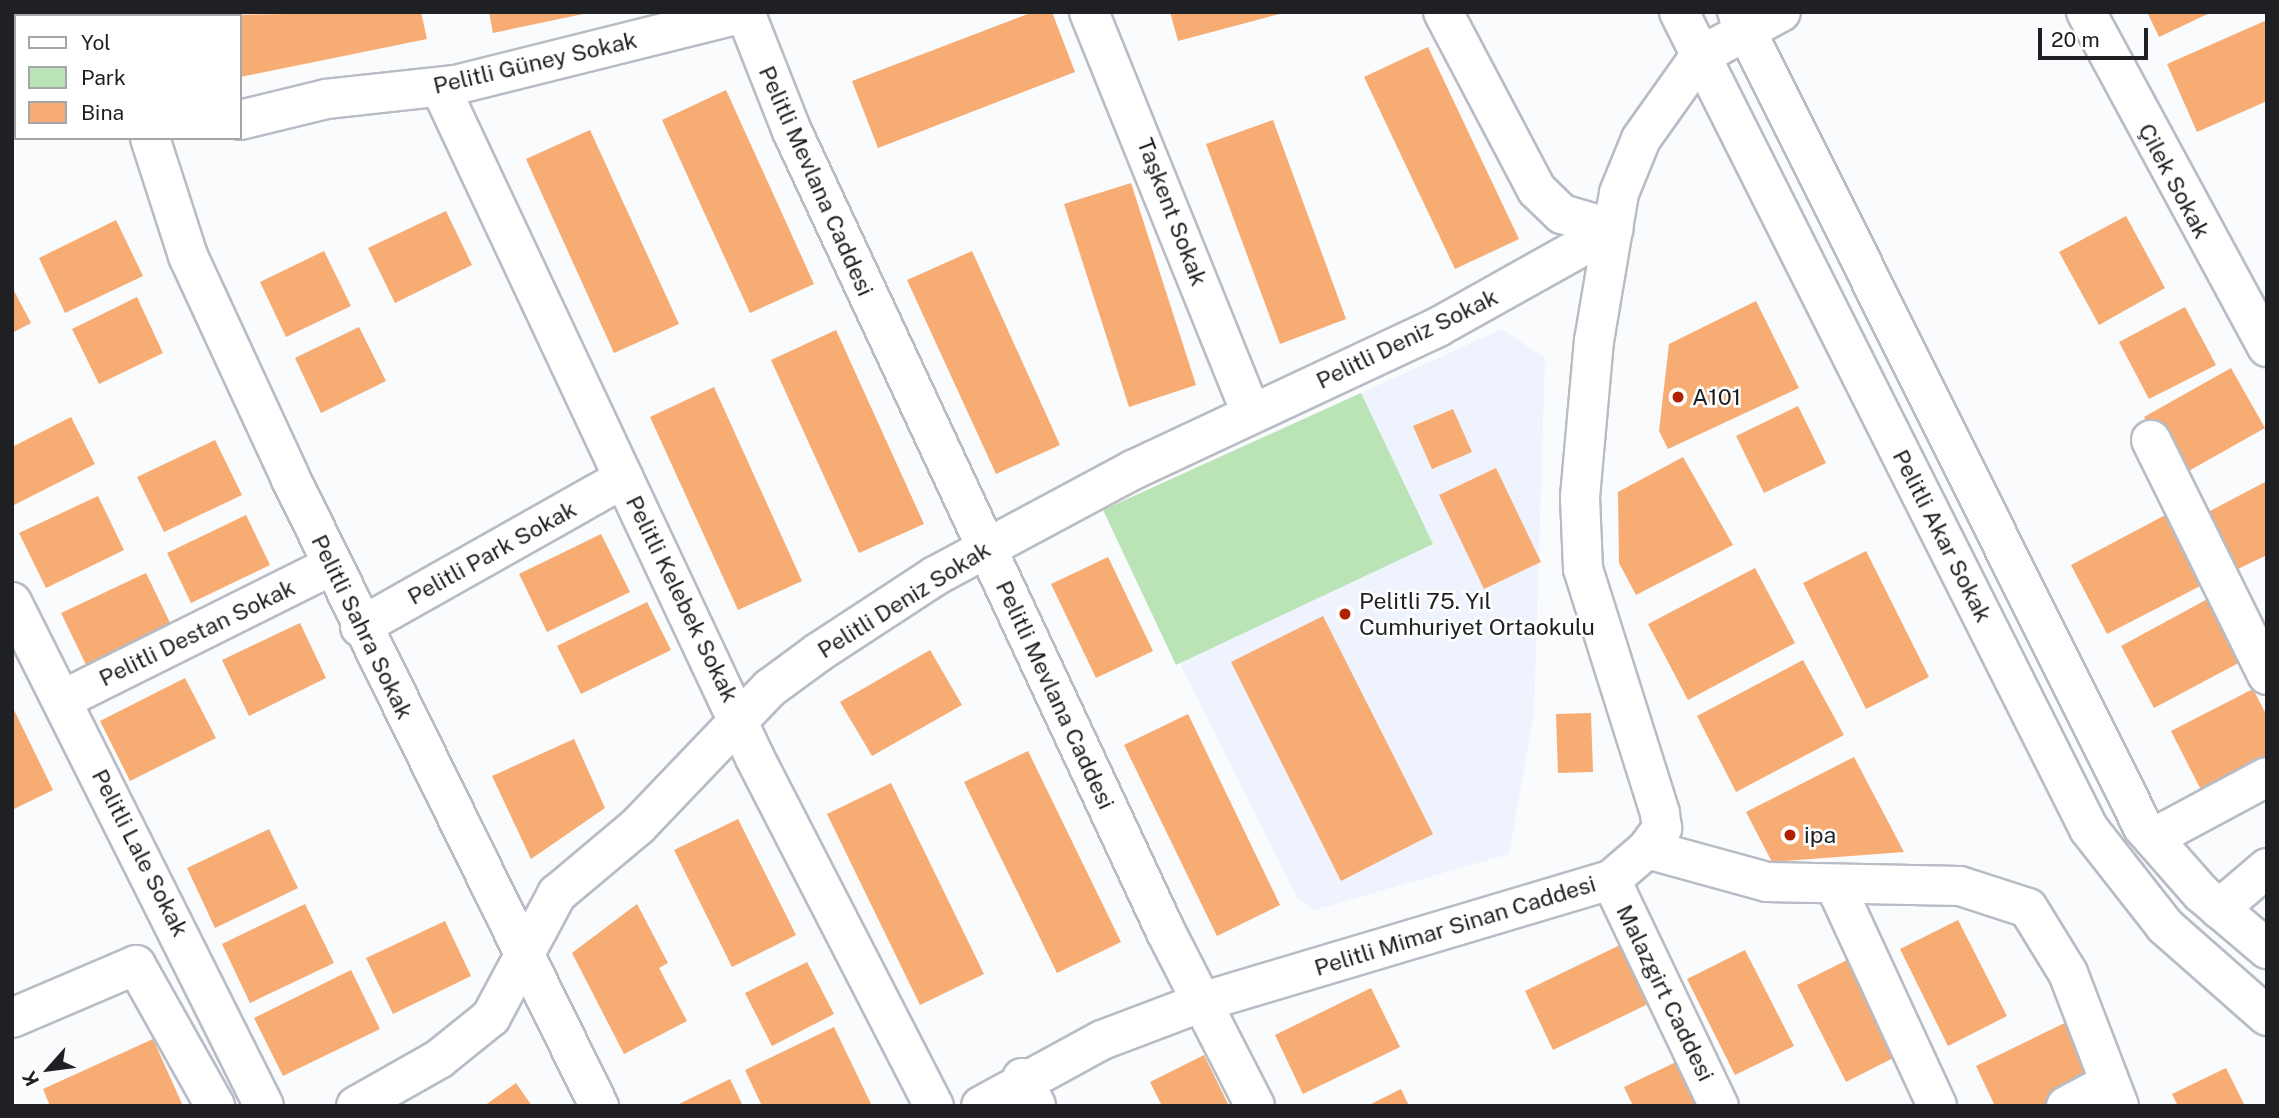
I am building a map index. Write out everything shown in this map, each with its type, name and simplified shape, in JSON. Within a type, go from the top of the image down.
[{"type":"street","name":"Pelitli Güney Sokak","points":[[242,120],[326,99],[440,86],[746,12]]},
{"type":"street","name":"Pelitli Mevlana Caddesi","points":[[746,12],[791,129],[1202,1003],[1255,1106]]},
{"type":"street","name":"Taşkent Sokak","points":[[1089,12],[1251,412]]},
{"type":"street","points":[[1443,12],[1537,190],[1562,214],[1613,229]]},
{"type":"street","name":"Pelitli Akar Sokak","points":[[1679,12],[2090,829],[2165,926],[2267,1016]]},
{"type":"street","name":"Pelitli Mimar Sinan Caddesi","points":[[981,1106],[1029,1092],[1202,1003],[1611,880],[1647,849],[1662,828],[1660,813],[1583,569],[1580,497],[1594,341],[1613,229],[1636,148],[1700,56],[1742,21],[1781,12]]},
{"type":"street","name":"Çilek Sokak","points":[[2086,12],[2267,347]]},
{"type":"street","points":[[1742,21],[2153,838],[2219,909],[2267,948]]},
{"type":"street","name":"Pelitli Kelebek Sokak","points":[[440,86],[740,720],[934,1106]]},
{"type":"street","name":"Pelitli Sahra Sokak","points":[[156,140],[188,256],[360,627],[598,1106]]},
{"type":"street","name":"Pelitli Deniz Sokak","points":[[356,1106],[439,1059],[491,1017],[522,952],[557,894],[638,826],[770,688],[819,652],[986,548],[1251,412],[1438,327],[1613,229]]},
{"type":"street","points":[[2151,440],[2267,675]]},
{"type":"street","name":"Pelitli Park Sokak","points":[[360,627],[624,478]]},
{"type":"street","name":"Pelitli Destan Sokak","points":[[62,700],[331,566]]},
{"type":"street","name":"Pelitli Lale Sokak","points":[[12,602],[21,642],[62,700],[264,1106]]},
{"type":"street","points":[[2153,838],[2267,777]]},
{"type":"street","points":[[1647,849],[1767,883],[1960,886],[2028,908],[2068,973],[2114,1094],[2066,1106]]},
{"type":"street","points":[[2219,909],[2267,868]]},
{"type":"street","name":"Malazgirt Caddesi","points":[[1611,880],[1719,1106]]},
{"type":"street","points":[[1835,885],[1937,1106]]},
{"type":"street","points":[[12,1018],[135,965],[215,1106]]},
{"type":"shaded area","name":"Pelitli 75. Yıl Cumhuriyet Ortaokulu","points":[[1502,329],[1545,358],[1534,713],[1509,854],[1314,910],[1297,897],[1103,510]]},
{"type":"green space","points":[[1361,393],[1433,544],[1176,665],[1103,510]]},
{"type":"building","points":[[421,12],[427,39],[242,77],[242,15]]},
{"type":"building","points":[[489,12],[588,12],[588,13],[493,33]]},
{"type":"building","points":[[1033,12],[1052,12],[1075,72],[878,148],[852,81]]},
{"type":"building","points":[[1170,12],[1283,12],[1283,13],[1178,41]]},
{"type":"building","points":[[2147,12],[2212,12],[2159,37]]},
{"type":"building","points":[[2267,20],[2267,101],[2197,132],[2167,64]]},
{"type":"building","points":[[1428,47],[1519,239],[1455,269],[1364,77]]},
{"type":"building","points":[[726,90],[814,284],[750,313],[662,120]]},
{"type":"building","points":[[1273,120],[1346,319],[1280,344],[1206,144]]},
{"type":"building","points":[[590,130],[679,324],[614,353],[526,159]]},
{"type":"building","points":[[1131,183],[1196,385],[1129,407],[1064,204]]},
{"type":"building","points":[[446,211],[472,265],[395,303],[368,248]]},
{"type":"building","points":[[2126,216],[2165,288],[2099,325],[2059,252]]},
{"type":"building","points":[[116,220],[143,276],[65,313],[39,258]]},
{"type":"building","points":[[324,251],[351,306],[286,337],[260,282]]},
{"type":"building","points":[[972,251],[1060,445],[996,474],[907,280]]},
{"type":"building","points":[[12,287],[31,323],[12,333]]},
{"type":"building","points":[[137,297],[163,353],[99,384],[72,329]]},
{"type":"building","points":[[1756,301],[1799,388],[1668,449],[1659,431],[1669,344]]},
{"type":"building","points":[[2185,307],[2216,365],[2149,399],[2119,342]]},
{"type":"building","points":[[359,327],[386,381],[321,413],[295,358]]},
{"type":"building","points":[[836,330],[924,524],[859,553],[771,360]]},
{"type":"building","points":[[2231,368],[2265,428],[2178,477],[2144,417]]},
{"type":"building","points":[[714,387],[802,581],[738,610],[650,417]]},
{"type":"building","points":[[1798,406],[1826,463],[1764,493],[1736,436]]},
{"type":"building","points":[[1453,409],[1472,452],[1432,469],[1413,426]]},
{"type":"building","points":[[71,417],[95,464],[12,506],[12,447]]},
{"type":"building","points":[[215,440],[242,495],[164,532],[137,477]]},
{"type":"building","points":[[1683,457],[1733,545],[1636,595],[1619,563],[1618,492]]},
{"type":"building","points":[[1496,468],[1541,562],[1484,589],[1439,495]]},
{"type":"building","points":[[2267,481],[2267,555],[2238,569],[2208,512]]},
{"type":"building","points":[[98,496],[124,550],[46,588],[19,533]]},
{"type":"building","points":[[2171,512],[2208,582],[2107,634],[2071,565]]},
{"type":"building","points":[[246,515],[270,565],[191,603],[167,553]]},
{"type":"building","points":[[601,534],[630,592],[547,632],[519,574]]},
{"type":"building","points":[[1866,551],[1929,677],[1866,709],[1803,583]]},
{"type":"building","points":[[1108,557],[1153,651],[1096,678],[1051,584]]},
{"type":"building","points":[[1755,568],[1795,643],[1688,700],[1648,624]]},
{"type":"building","points":[[146,573],[175,633],[90,673],[61,613]]},
{"type":"building","points":[[2213,596],[2246,659],[2154,708],[2121,646]]},
{"type":"building","points":[[647,602],[671,650],[581,694],[557,646]]},
{"type":"building","name":"Pelitli 75. Yıl Cumhuriyet Ortaokulu","points":[[1323,616],[1433,834],[1341,881],[1231,662]]},
{"type":"building","points":[[300,623],[326,678],[249,716],[222,660]]},
{"type":"building","points":[[930,650],[962,705],[872,756],[840,702]]},
{"type":"building","points":[[1803,660],[1844,735],[1736,792],[1697,716]]},
{"type":"building","points":[[185,678],[216,738],[130,781],[100,721]]},
{"type":"building","points":[[2253,689],[2267,716],[2267,755],[2201,790],[2171,731]]},
{"type":"building","points":[[14,710],[53,790],[12,810],[12,711]]},
{"type":"building","points":[[1591,713],[1593,772],[1558,773],[1556,714]]},
{"type":"building","points":[[1188,714],[1280,905],[1217,936],[1124,745]]},
{"type":"building","points":[[574,739],[605,808],[531,859],[492,776]]},
{"type":"building","points":[[1028,751],[1121,942],[1057,973],[964,782]]},
{"type":"building","points":[[1854,757],[1904,852],[1772,862],[1746,812]]},
{"type":"building","points":[[891,783],[984,974],[920,1005],[827,814]]},
{"type":"building","points":[[738,819],[796,935],[732,967],[674,850]]},
{"type":"building","points":[[269,829],[298,888],[215,928],[187,868]]},
{"type":"building","points":[[305,904],[334,963],[250,1003],[222,944]]},
{"type":"building","points":[[637,904],[668,963],[659,968],[687,1021],[624,1054],[572,953]]},
{"type":"building","points":[[1958,920],[2007,1016],[1948,1046],[1900,949]]},
{"type":"building","points":[[445,921],[471,976],[393,1014],[366,958]]},
{"type":"building","points":[[1622,944],[1650,1003],[1553,1050],[1525,991]]},
{"type":"building","points":[[1745,950],[1794,1046],[1735,1075],[1687,979]]},
{"type":"building","points":[[1855,956],[1903,1053],[1846,1082],[1797,985]]},
{"type":"building","points":[[807,962],[834,1014],[772,1046],[745,993]]},
{"type":"building","points":[[351,970],[380,1029],[283,1076],[254,1018]]},
{"type":"building","points":[[1371,988],[1400,1047],[1303,1094],[1275,1035]]},
{"type":"building","points":[[2073,1019],[2101,1078],[2045,1106],[1995,1106],[1976,1066]]},
{"type":"building","points":[[834,1027],[872,1106],[762,1106],[745,1070]]},
{"type":"building","points":[[153,1039],[183,1106],[50,1106],[43,1089]]},
{"type":"building","points":[[1204,1055],[1229,1106],[1162,1106],[1150,1082]]},
{"type":"building","points":[[1678,1061],[1700,1106],[1633,1106],[1624,1087]]},
{"type":"building","points":[[2226,1068],[2245,1106],[2178,1106],[2172,1094]]},
{"type":"building","points":[[730,1079],[743,1106],[675,1106]]},
{"type":"building","points":[[516,1083],[532,1106],[484,1106]]},
{"type":"building","points":[[1401,1089],[1409,1106],[1367,1106]]},
{"type":"place","name":"A101","points":[[1678,397]]},
{"type":"place","name":"Pelitli 75. Yıl Cumhuriyet Ortaokulu","points":[[1345,614]]},
{"type":"place","name":"ipa","points":[[1790,835]]}]
